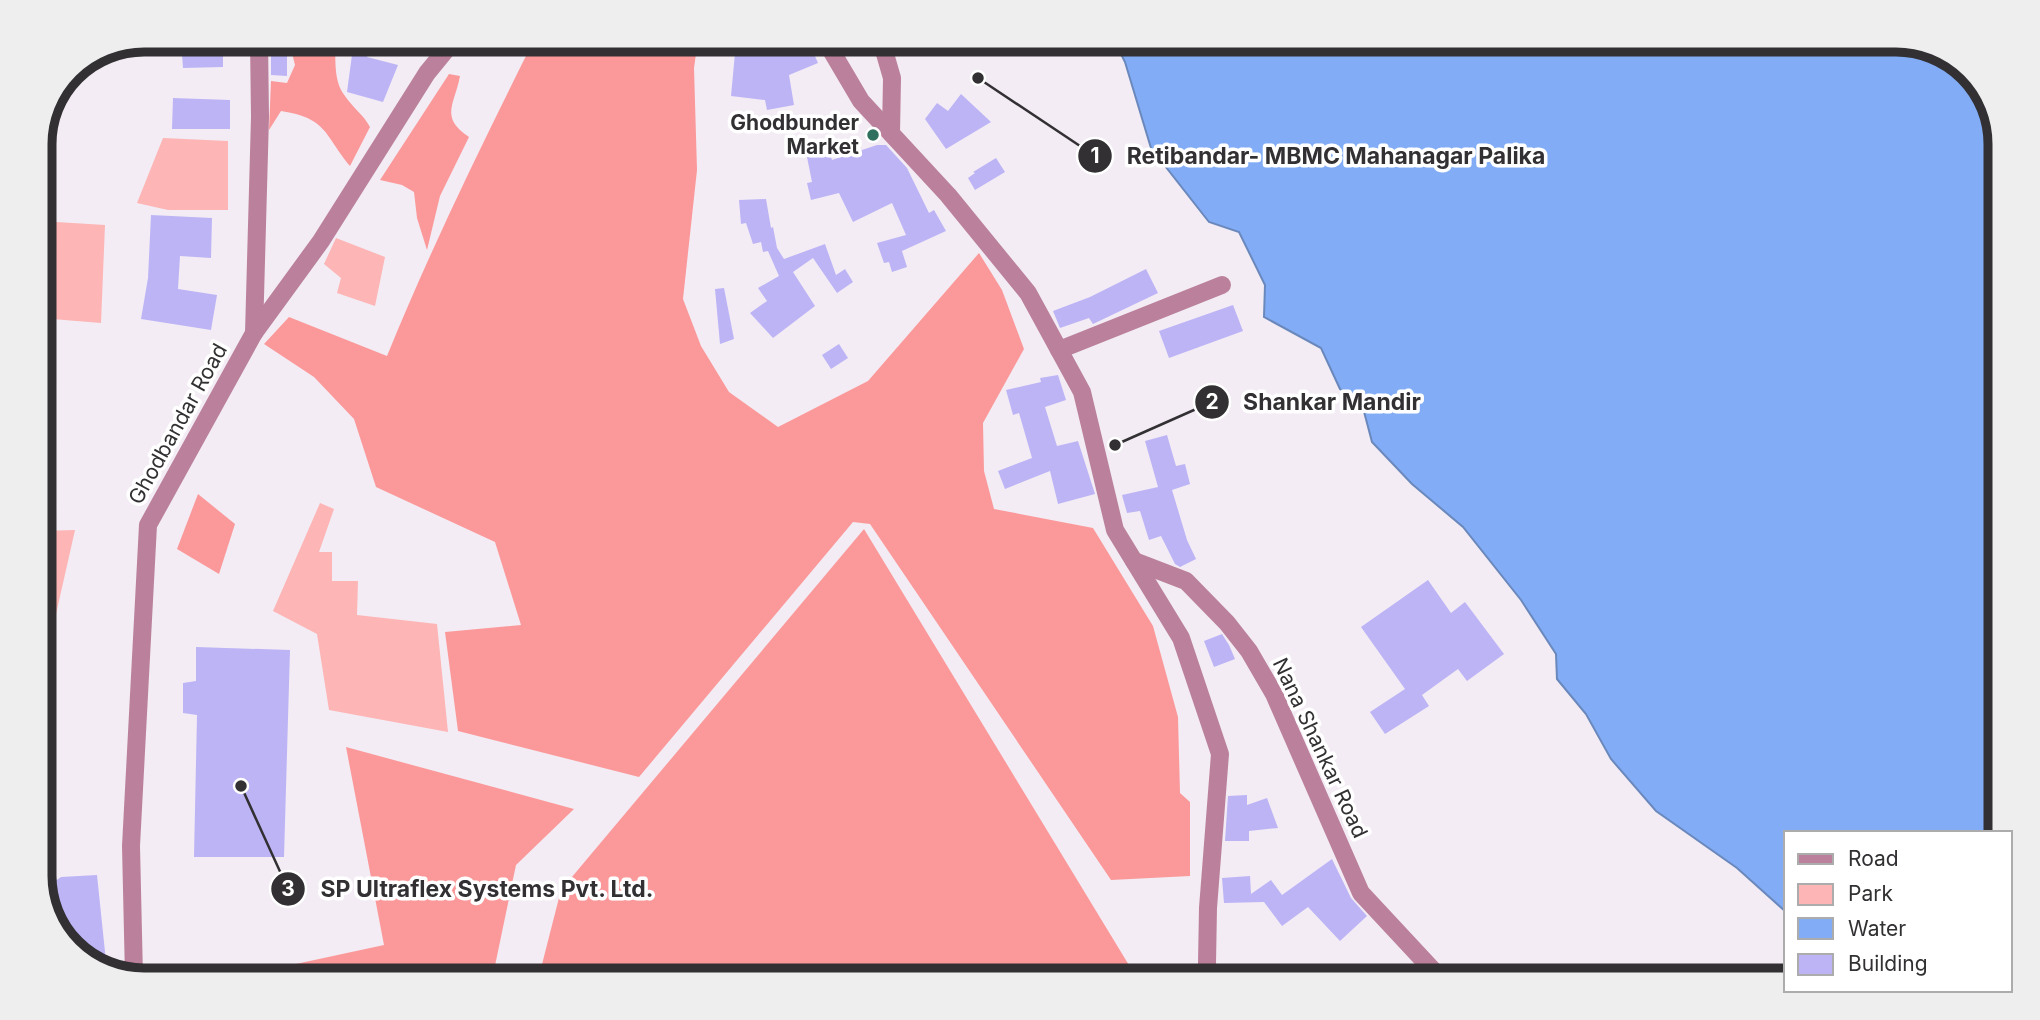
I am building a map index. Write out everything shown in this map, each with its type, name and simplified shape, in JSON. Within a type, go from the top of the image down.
[{"type":"street","points":[[254,333],[260,117],[258,52]]},
{"type":"street","name":"Ghodbandar Road","points":[[134,967],[131,846],[148,525],[254,333],[321,241],[427,73],[444,52]]},
{"type":"street","points":[[832,52],[861,101],[948,195],[1028,293],[1082,392],[1115,530],[1181,638],[1220,754],[1208,908],[1208,968]]},
{"type":"street","points":[[884,52],[892,78],[891,133]]},
{"type":"street","points":[[1059,351],[1222,285]]},
{"type":"street","name":"Nana Shankar Road","points":[[1135,561],[1186,581],[1250,651],[1274,694],[1361,893],[1431,968]]},
{"type":"green space","points":[[163,138],[228,141],[228,210],[168,210],[137,203]]},
{"type":"green space","points":[[53,222],[105,225],[101,323],[53,319]]},
{"type":"green space","points":[[336,238],[385,257],[375,306],[337,293],[341,278],[324,264]]},
{"type":"green space","points":[[320,503],[334,509],[319,552],[332,552],[332,581],[358,581],[357,615],[437,624],[448,732],[329,710],[317,634],[273,611]]},
{"type":"green space","points":[[75,530],[53,627],[53,531]]},
{"type":"shaded area","points":[[292,52],[335,52],[341,90],[370,127],[350,166],[323,129],[308,118],[281,111],[269,130],[271,81],[287,83],[295,65]]},
{"type":"shaded area","points":[[528,52],[696,52],[694,68],[697,170],[683,299],[701,346],[729,392],[778,427],[868,381],[979,253],[1002,290],[1024,349],[983,423],[984,471],[994,509],[1093,528],[1153,626],[1178,717],[1180,793],[1190,802],[1190,876],[1111,880],[870,524],[853,522],[639,777],[458,731],[445,632],[521,625],[495,542],[376,487],[354,419],[314,377],[264,344],[289,317],[387,356],[458,196]]},
{"type":"shaded area","points":[[449,74],[460,76],[451,110],[454,123],[469,137],[440,196],[427,250],[417,218],[414,192],[402,185],[380,180]]},
{"type":"shaded area","points":[[198,494],[235,524],[219,574],[177,549]]},
{"type":"shaded area","points":[[864,529],[1131,968],[541,968],[561,890]]},
{"type":"shaded area","points":[[346,747],[574,809],[516,865],[495,968],[278,968],[384,945]]},
{"type":"water","points":[[1120,52],[1896,52],[1925,57],[1956,75],[1978,104],[1986,126],[1987,138],[1988,831],[1784,831],[1784,910],[1737,868],[1656,811],[1611,759],[1586,714],[1557,679],[1556,654],[1521,600],[1463,527],[1412,484],[1372,442],[1362,404],[1340,389],[1321,348],[1264,317],[1265,285],[1239,232],[1209,222],[1151,148]]},
{"type":"building","points":[[182,52],[223,52],[223,67],[183,68]]},
{"type":"building","points":[[352,52],[368,52],[367,57],[398,65],[383,102],[347,92]]},
{"type":"building","points":[[759,52],[813,52],[818,63],[789,75],[794,105],[767,110],[765,100],[731,96],[735,53],[759,55]]},
{"type":"building","points":[[271,55],[287,55],[287,76],[271,75]]},
{"type":"building","points":[[961,94],[991,122],[946,149],[925,119],[937,103],[948,111]]},
{"type":"building","points":[[173,98],[230,100],[230,129],[172,129]]},
{"type":"building","points":[[877,145],[886,145],[907,168],[929,213],[934,210],[946,231],[902,251],[907,267],[892,272],[889,262],[884,263],[877,243],[906,235],[892,203],[853,222],[839,193],[811,200],[807,183],[812,182],[806,152],[828,148],[832,160]]},
{"type":"building","points":[[996,158],[1005,172],[975,190],[968,178]]},
{"type":"building","points":[[766,199],[777,248],[784,259],[825,244],[836,275],[845,269],[853,282],[837,293],[813,258],[793,272],[815,306],[773,338],[750,313],[767,301],[758,288],[779,276],[768,251],[763,252],[761,242],[753,244],[746,223],[741,224],[739,200]]},
{"type":"building","points":[[151,215],[212,218],[211,258],[180,256],[178,289],[217,295],[211,330],[141,319],[148,278]]},
{"type":"building","points":[[1146,269],[1158,293],[1093,324],[1089,318],[1060,328],[1053,311],[1090,297]]},
{"type":"building","points":[[724,288],[734,339],[720,344],[715,289]]},
{"type":"building","points":[[1233,305],[1243,331],[1169,358],[1159,331]]},
{"type":"building","points":[[839,344],[848,358],[831,369],[822,355]]},
{"type":"building","points":[[1058,375],[1066,400],[1045,407],[1057,446],[1078,441],[1095,494],[1058,504],[1050,471],[1005,489],[998,471],[1032,458],[1019,413],[1013,415],[1006,390],[1041,382],[1040,378]]},
{"type":"building","points":[[1167,435],[1176,466],[1185,464],[1190,484],[1172,490],[1187,540],[1196,559],[1180,567],[1175,564],[1161,536],[1149,540],[1140,511],[1127,513],[1122,495],[1158,487],[1145,441]]},
{"type":"building","points":[[1428,580],[1451,613],[1465,602],[1504,654],[1467,681],[1458,669],[1422,695],[1429,706],[1385,734],[1370,712],[1405,689],[1361,627]]},
{"type":"building","points":[[1222,634],[1235,659],[1214,667],[1204,641]]},
{"type":"building","points":[[196,647],[290,650],[284,857],[194,857],[197,715],[183,713],[183,683],[196,681]]},
{"type":"building","points":[[1247,795],[1247,805],[1267,798],[1278,828],[1249,831],[1249,841],[1225,841],[1228,796]]},
{"type":"building","points":[[1332,859],[1351,898],[1367,916],[1340,941],[1308,907],[1282,926],[1264,902],[1224,903],[1222,878],[1250,876],[1251,894],[1271,880],[1282,895]]},
{"type":"building","points":[[97,875],[106,959],[84,945],[68,927],[54,894],[53,883],[61,877]]},
{"type":"place","name":"Retibandar- MBMC Mahanagar Palika","points":[[978,78]]},
{"type":"place","name":"Ghodbunder Market","points":[[873,135]]},
{"type":"place","name":"Shankar Mandir","points":[[1115,445]]},
{"type":"place","name":"SP Ultraflex Systems Pvt. Ltd.","points":[[241,786]]}]
